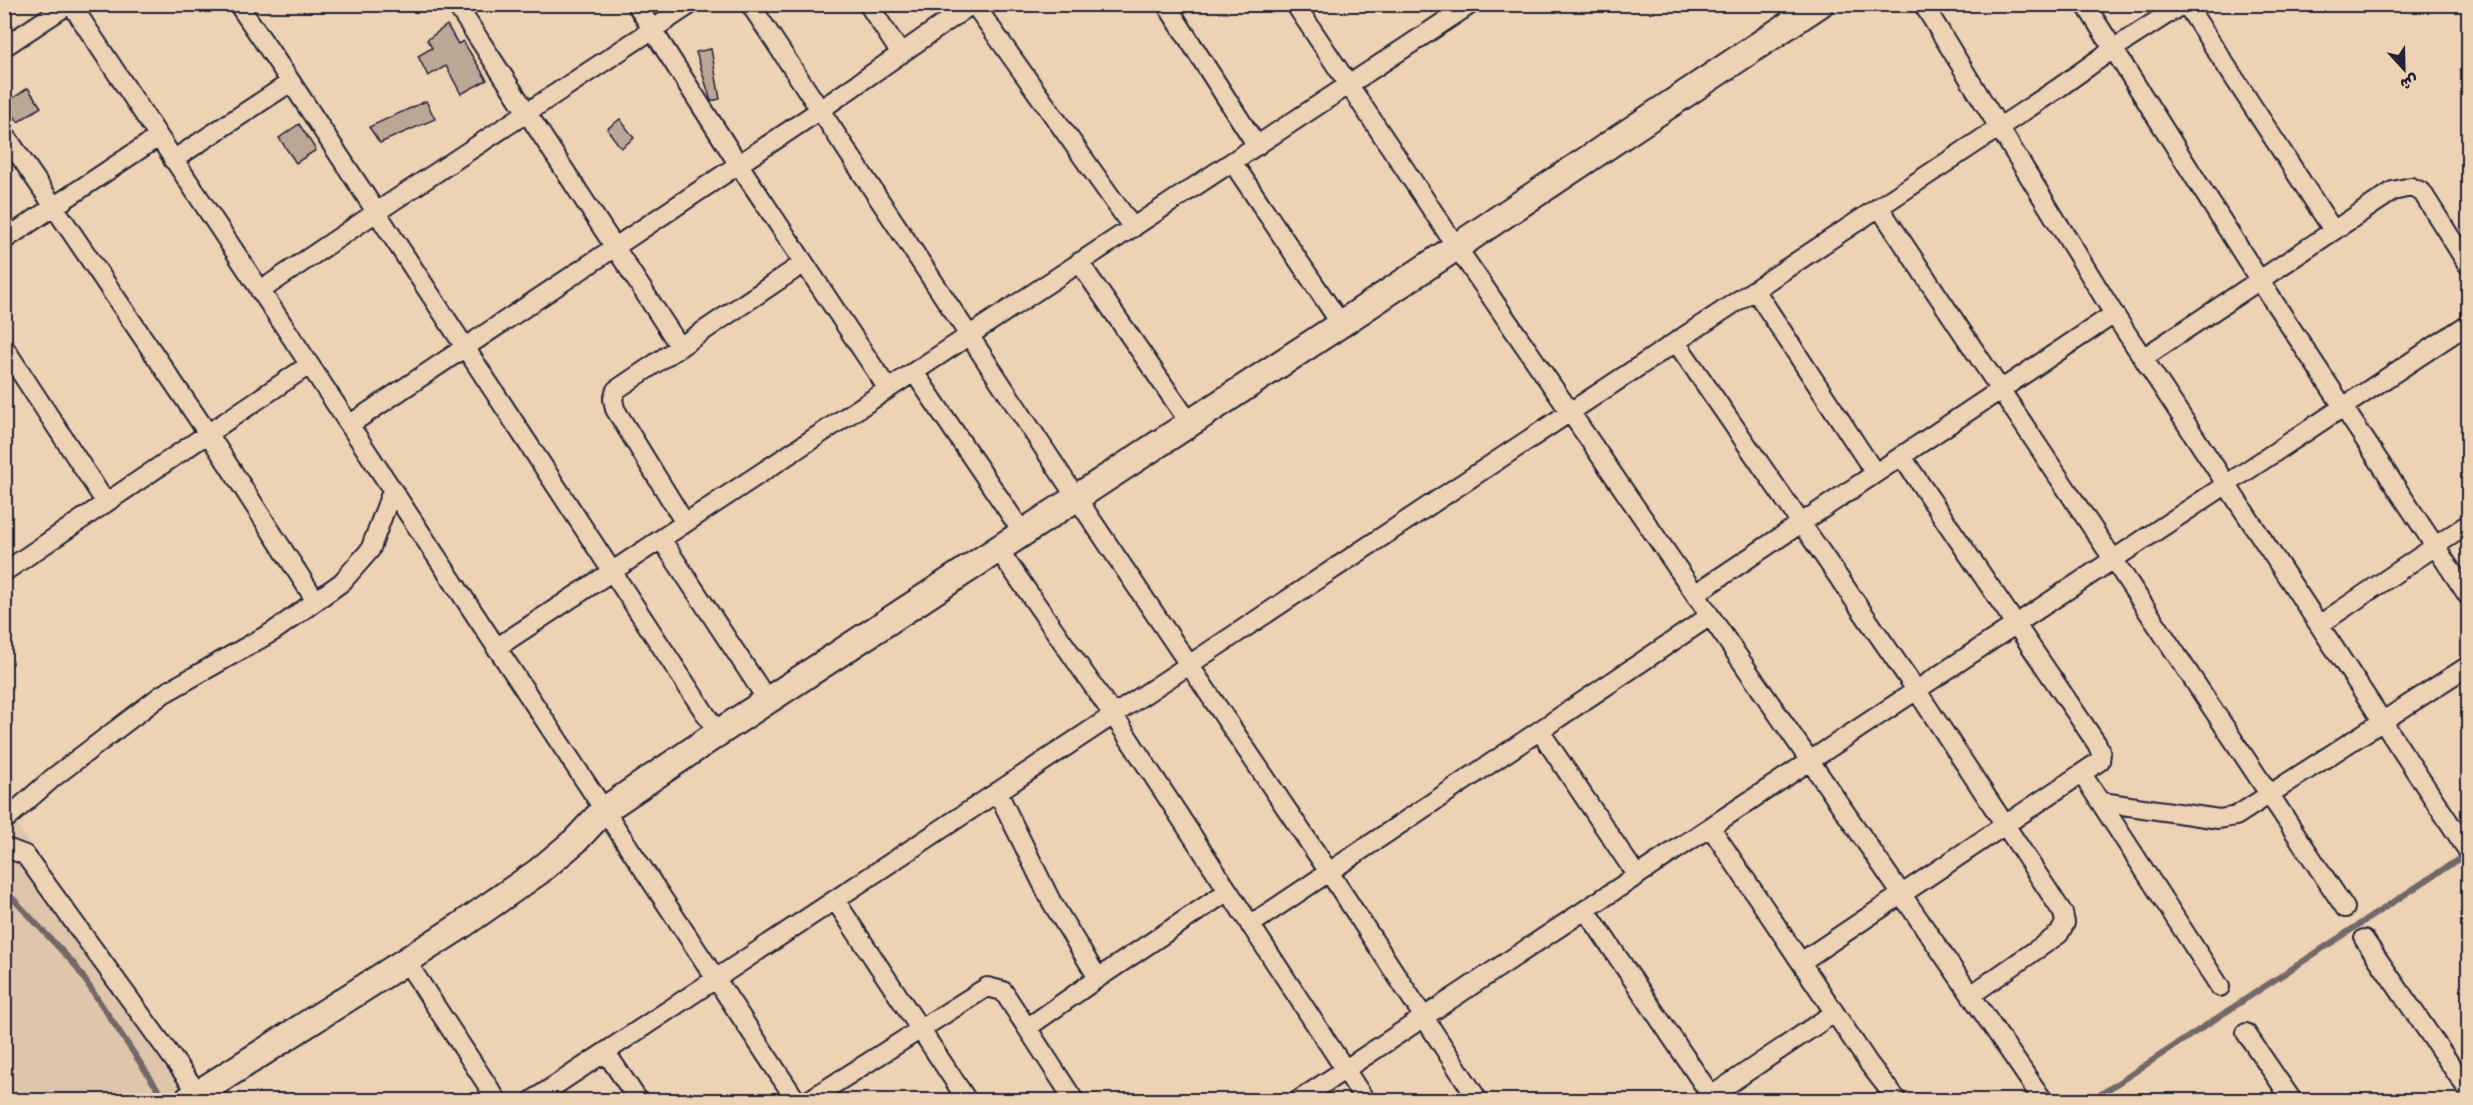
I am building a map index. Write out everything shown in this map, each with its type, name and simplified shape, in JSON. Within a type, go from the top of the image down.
[{"type":"street","points":[[4,47],[70,4],[796,1101]]},
{"type":"street","points":[[238,4],[718,733]]},
{"type":"street","points":[[456,4],[680,347]]},
{"type":"street","points":[[636,4],[739,165],[888,389]]},
{"type":"street","points":[[260,291],[691,4]]},
{"type":"street","points":[[750,4],[1076,497],[1329,872],[1478,1101]]},
{"type":"street","points":[[868,4],[901,54]]},
{"type":"street","points":[[349,425],[739,165],[973,4],[1133,228]]},
{"type":"street","points":[[1166,4],[1257,146]]},
{"type":"street","points":[[1294,4],[1456,246],[2043,1101]]},
{"type":"street","points":[[4,847],[25,855],[196,1098],[459,927],[538,872],[575,841],[603,811],[718,733],[1341,324],[1820,4]]},
{"type":"street","points":[[1923,4],[2114,314],[2469,851]]},
{"type":"street","points":[[2085,4],[2260,281],[2469,596]]},
{"type":"street","points":[[533,1101],[1755,290],[2113,49],[2185,4],[2333,230]]},
{"type":"street","points":[[496,648],[1079,262],[1233,163],[1463,7]]},
{"type":"street","points":[[174,160],[291,82]]},
{"type":"street","points":[[4,133],[209,435],[316,601]]},
{"type":"street","points":[[4,240],[158,137]]},
{"type":"street","points":[[1233,163],[1341,324]]},
{"type":"street","points":[[2143,358],[2393,190],[2411,187],[2422,192],[2469,265]]},
{"type":"street","points":[[1879,207],[2345,909]]},
{"type":"street","points":[[685,523],[615,409],[613,399],[616,390],[804,262]]},
{"type":"street","points":[[1079,262],[1189,422]]},
{"type":"street","points":[[1755,290],[1875,473]]},
{"type":"street","points":[[1695,594],[2114,314]]},
{"type":"street","points":[[1299,1101],[2469,324]]},
{"type":"street","points":[[1676,342],[1917,691],[2062,913],[2065,923],[2059,934],[1971,995]]},
{"type":"street","points":[[4,347],[106,502]]},
{"type":"street","points":[[4,572],[309,365]]},
{"type":"street","points":[[914,372],[1023,533]]},
{"type":"street","points":[[1801,962],[2004,824],[2082,774],[2100,761],[2102,753],[1902,457]]},
{"type":"street","points":[[4,821],[54,777],[163,694],[274,631],[342,582],[370,550],[392,491]]},
{"type":"street","points":[[2319,625],[2469,524]]},
{"type":"street","points":[[661,539],[768,701]]},
{"type":"street","points":[[998,549],[1114,716],[1365,1101]]},
{"type":"street","points":[[1250,925],[1710,616]]},
{"type":"street","points":[[2102,802],[2227,819],[2236,816],[2469,666]]},
{"type":"street","points":[[1540,731],[1637,876]]},
{"type":"street","points":[[2082,774],[2220,987]]},
{"type":"street","points":[[998,793],[1051,902],[1098,978]]},
{"type":"street","points":[[1711,828],[1834,1013],[1897,1101]]},
{"type":"street","points":[[1027,1028],[1228,891]]},
{"type":"street","points":[[835,900],[967,1101]]},
{"type":"street","points":[[1586,910],[1713,1098],[1834,1013]]},
{"type":"street","points":[[2364,939],[2469,1090]]},
{"type":"street","points":[[406,961],[497,1101]]},
{"type":"street","points":[[809,1101],[987,987],[1003,991],[1074,1101]]},
{"type":"street","points":[[2246,1033],[2292,1101]]},
{"type":"street","points":[[607,1054],[638,1101]]},
{"type":"shaded area","points":[[5,807],[194,1100],[5,1100]]},
{"type":"building","points":[[447,25],[458,44],[463,41],[487,80],[461,94],[446,66],[428,76],[418,56],[432,48],[427,40]]},
{"type":"building","points":[[711,49],[720,99],[711,101],[696,52]]},
{"type":"building","points":[[28,88],[41,107],[18,122],[6,103]]},
{"type":"building","points":[[426,101],[435,119],[380,143],[369,127]]},
{"type":"building","points":[[620,119],[634,138],[621,148],[607,129]]},
{"type":"building","points":[[299,124],[316,150],[296,163],[279,138]]},
{"type":"waterway","points":[[2092,1100],[2468,853]]},
{"type":"waterway","points":[[4,889],[75,965],[165,1100]]}]
